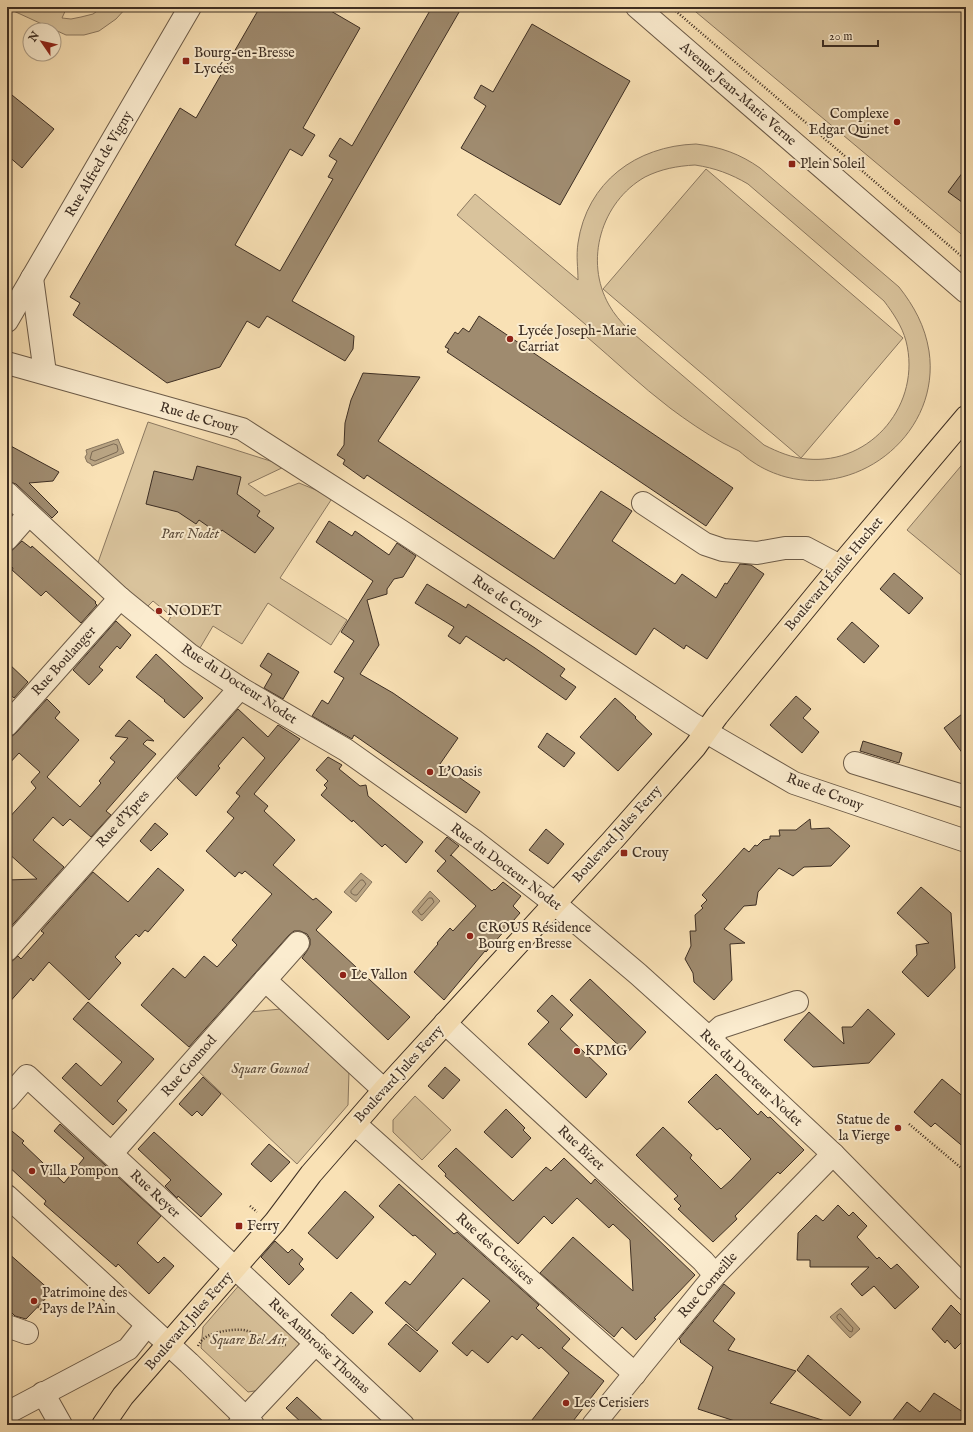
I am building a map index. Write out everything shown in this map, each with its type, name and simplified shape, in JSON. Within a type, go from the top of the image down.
[{"type":"main road","name":"Boulevard Émile Huchet","points":[[705,732],[840,566],[966,417]]},
{"type":"main road","name":"Boulevard Jules Ferry","points":[[103,1425],[123,1396],[275,1222],[311,1174],[384,1090],[611,842],[695,747],[705,732]]},
{"type":"street","name":"Rue Alfred de Vigny","points":[[7,321],[190,7]]},
{"type":"street","name":"Avenue Jean-Marie Verne","points":[[637,7],[966,292]]},
{"type":"street","points":[[32,278],[45,373]]},
{"type":"street","name":"Rue de Crouy","points":[[7,363],[242,429],[401,531],[705,732],[794,783],[966,841]]},
{"type":"street","name":"Rue du Docteur Nodet","points":[[7,493],[120,598],[190,655],[240,688],[346,750],[473,840],[554,903],[638,974],[833,1154],[966,1289]]},
{"type":"street","points":[[643,503],[705,544],[723,550],[757,554],[785,548],[806,548],[840,566]]},
{"type":"street","points":[[7,539],[29,514]]},
{"type":"street","name":"Rue Boulanger","points":[[7,725],[120,598]]},
{"type":"street","name":"Rue d'Ypres","points":[[7,950],[240,688]]},
{"type":"street","points":[[855,763],[966,797]]},
{"type":"street","name":"Rue Gounod","points":[[112,1154],[298,943]]},
{"type":"street","points":[[265,980],[384,1090]]},
{"type":"street","points":[[709,1038],[721,1027],[797,1002]]},
{"type":"street","name":"Rue Bizet","points":[[445,1023],[703,1261],[715,1275]]},
{"type":"street","name":"Rue Reyer","points":[[7,1099],[27,1076],[235,1268]]},
{"type":"street","name":"Rue des Cerisiers","points":[[355,1124],[635,1374]]},
{"type":"street","name":"Rue Corneille","points":[[593,1425],[715,1275],[833,1154]]},
{"type":"street","points":[[7,1196],[168,1344],[245,1423],[316,1344]]},
{"type":"street","name":"Rue Ambroise Thomas","points":[[235,1268],[403,1425]]},
{"type":"street","points":[[7,1413],[128,1349],[147,1325]]},
{"type":"street","points":[[43,1393],[61,1425]]},
{"type":"path","points":[[671,7],[966,260]]},
{"type":"path","points":[[909,1124],[966,1172]]},
{"type":"path","points":[[38,1307],[42,1310]]},
{"type":"path","points":[[202,1339],[224,1331],[242,1330],[254,1334],[267,1343],[283,1346],[300,1343],[316,1344]]},
{"type":"green space","points":[[67,7],[62,18],[71,19],[93,14],[103,7],[127,7],[116,19],[99,31],[84,35],[66,35],[62,33],[62,22],[38,22],[7,8]]},
{"type":"green space","name":"Complexe Edgar Quinet","points":[[690,7],[966,7],[966,238]]},
{"type":"green space","points":[[696,144],[714,147],[738,155],[760,168],[899,287],[914,309],[925,333],[929,351],[929,380],[922,407],[909,431],[890,452],[868,467],[842,477],[814,481],[786,477],[757,465],[739,451],[689,422],[649,391],[587,337],[592,330],[457,215],[475,194],[578,280],[577,248],[583,221],[592,202],[603,185],[618,171],[635,160],[674,146]],"holes":[[[695,165],[723,172],[748,184],[884,301],[894,315],[900,325],[906,341],[909,364],[906,386],[899,407],[887,426],[871,441],[852,452],[831,458],[807,459],[785,454],[764,445],[628,329],[613,312],[602,288],[598,270],[598,252],[601,234],[608,217],[617,201],[630,188],[645,177],[675,167]]]},
{"type":"green space","points":[[706,169],[903,338],[801,458],[603,289]]},
{"type":"green space","name":"Parc Nodet","points":[[148,422],[286,466],[248,484],[265,496],[299,483],[333,497],[280,578],[347,620],[331,645],[268,603],[242,644],[213,626],[200,648],[166,626],[171,616],[153,601],[145,609],[96,568]]},
{"type":"green space","points":[[966,460],[966,579],[907,530]]},
{"type":"green space","name":"Square Gounod","points":[[281,1009],[349,1071],[348,1105],[297,1164],[198,1071],[250,1012]]},
{"type":"green space","points":[[415,1096],[451,1130],[422,1160],[393,1132],[393,1120]]},
{"type":"green space","name":"Square Bel Air","points":[[241,1283],[301,1338],[299,1346],[261,1390],[248,1392],[201,1348],[203,1327]]},
{"type":"water","points":[[118,439],[124,453],[92,466],[87,462],[85,457],[87,454],[86,450]]},
{"type":"water","points":[[361,873],[372,882],[356,902],[344,892]]},
{"type":"water","points":[[430,891],[440,901],[422,921],[412,912]]},
{"type":"water","points":[[841,1308],[860,1329],[850,1338],[830,1317]]},
{"type":"building","points":[[260,7],[324,7],[360,28],[303,128],[315,135],[302,156],[290,149],[235,245],[280,271],[333,179],[328,177],[337,161],[329,156],[340,138],[352,146],[432,7],[462,7],[292,301],[354,336],[353,349],[345,361],[267,316],[259,328],[247,321],[220,367],[167,383],[73,315],[80,303],[70,297],[180,108],[196,118]]},
{"type":"building","points":[[532,24],[630,81],[560,205],[461,148],[486,106],[474,98],[481,85],[493,92]]},
{"type":"building","points":[[7,91],[54,129],[22,168],[7,155]]},
{"type":"building","points":[[966,168],[966,205],[948,192]]},
{"type":"building","points":[[479,316],[733,488],[706,526],[447,352],[449,349],[445,347],[455,332],[458,334],[463,328],[469,332]]},
{"type":"building","points":[[363,373],[420,377],[378,441],[554,559],[601,491],[632,511],[612,541],[675,584],[682,574],[716,598],[725,583],[727,584],[740,564],[751,565],[764,574],[707,659],[686,645],[684,649],[654,628],[636,655],[367,475],[364,479],[343,464],[345,460],[337,455],[344,445],[345,423],[351,400]]},
{"type":"building","points":[[7,444],[59,472],[53,481],[29,483],[58,512],[52,518],[16,484],[7,481]]},
{"type":"building","points":[[197,466],[241,477],[237,494],[260,511],[257,516],[274,528],[255,553],[222,530],[219,534],[199,520],[196,524],[178,512],[146,504],[154,471],[193,480]]},
{"type":"building","points":[[329,521],[352,536],[355,531],[389,555],[397,543],[416,556],[403,577],[394,579],[387,589],[387,594],[367,600],[379,645],[360,674],[393,693],[458,738],[440,764],[480,792],[466,813],[354,735],[352,739],[312,716],[322,700],[328,704],[344,678],[334,672],[354,641],[341,632],[373,581],[316,542]]},
{"type":"building","points":[[22,541],[31,548],[32,546],[96,602],[95,603],[97,605],[81,623],[46,591],[41,596],[12,570],[13,568],[7,563],[7,555]]},
{"type":"building","points":[[894,573],[923,598],[909,614],[880,589]]},
{"type":"building","points":[[427,584],[466,608],[468,604],[535,648],[565,669],[560,676],[576,687],[566,700],[506,658],[504,661],[466,636],[460,644],[448,636],[454,627],[415,603]]},
{"type":"building","points":[[116,621],[131,635],[120,649],[117,646],[99,667],[103,670],[89,685],[73,670]]},
{"type":"building","points":[[852,622],[879,646],[864,663],[837,639]]},
{"type":"building","points":[[268,653],[299,672],[283,699],[264,688],[272,674],[260,666]]},
{"type":"building","points":[[156,654],[203,698],[184,718],[164,701],[165,700],[136,677]]},
{"type":"building","points":[[7,662],[28,682],[14,698],[7,692]]},
{"type":"building","points":[[796,696],[811,709],[803,718],[819,732],[802,753],[770,725]]},
{"type":"building","points":[[615,698],[652,734],[618,771],[580,737]]},
{"type":"building","points":[[47,699],[60,712],[55,718],[79,740],[47,777],[80,807],[101,783],[99,781],[115,762],[110,758],[128,738],[115,736],[129,720],[154,741],[147,740],[143,744],[156,754],[106,811],[111,815],[91,837],[70,819],[63,826],[53,817],[33,840],[64,867],[7,931],[7,880],[37,879],[7,852],[7,820],[36,788],[31,782],[40,772],[19,753],[7,766],[7,740],[16,733]]},
{"type":"building","points":[[238,709],[268,737],[278,725],[300,739],[254,794],[268,806],[264,811],[295,840],[273,865],[313,900],[316,898],[332,912],[316,930],[410,1017],[388,1040],[302,958],[310,945],[310,939],[307,934],[300,931],[294,931],[289,935],[189,1047],[141,1005],[173,968],[185,978],[204,956],[217,967],[237,945],[232,940],[272,894],[245,871],[242,874],[239,872],[235,877],[206,851],[234,818],[227,812],[240,796],[236,793],[265,758],[243,737],[218,766],[220,768],[196,796],[177,778]]},
{"type":"building","points":[[966,711],[966,758],[944,728]]},
{"type":"building","points":[[547,733],[575,753],[564,767],[538,747]]},
{"type":"building","points":[[863,741],[902,753],[899,763],[860,751]]},
{"type":"building","points":[[328,757],[342,765],[339,769],[360,786],[366,785],[368,796],[423,842],[406,863],[385,844],[382,847],[353,820],[352,822],[321,795],[327,788],[324,785],[328,781],[316,770]]},
{"type":"building","points":[[810,819],[811,829],[829,828],[850,846],[831,866],[804,867],[793,876],[779,868],[758,892],[756,905],[744,906],[724,929],[745,943],[730,944],[732,980],[714,1000],[694,982],[693,973],[685,959],[691,946],[690,931],[696,931],[695,915],[703,908],[701,906],[707,900],[702,895],[744,848],[749,852],[755,845],[757,846],[763,840],[770,839],[770,836],[780,836],[779,830],[796,830]]},
{"type":"building","points":[[155,823],[168,834],[151,851],[140,841]]},
{"type":"building","points":[[546,829],[564,844],[548,864],[529,850]]},
{"type":"building","name":"CROUS Résidence Bourg en Bresse","points":[[447,837],[459,846],[450,856],[451,855],[492,891],[503,882],[521,896],[513,906],[520,913],[486,952],[485,951],[444,1000],[414,972],[450,928],[453,931],[476,906],[437,871],[446,861],[435,851]]},
{"type":"building","points":[[158,868],[184,890],[148,932],[145,930],[139,937],[136,934],[115,957],[121,963],[89,1000],[49,962],[33,981],[31,978],[7,1005],[7,962],[11,962],[18,956],[21,959],[44,933],[41,931],[93,872],[128,902]]},
{"type":"building","points":[[921,887],[951,913],[955,968],[928,997],[902,972],[917,955],[916,945],[929,943],[897,913]]},
{"type":"building","points":[[590,979],[646,1032],[627,1053],[570,1000]]},
{"type":"building","points":[[552,995],[573,1015],[560,1029],[607,1074],[586,1098],[528,1044],[549,1022],[537,1011]]},
{"type":"building","points":[[88,1002],[154,1059],[117,1101],[127,1110],[113,1125],[62,1078],[76,1063],[101,1086],[122,1062],[73,1019]]},
{"type":"building","points":[[868,1009],[895,1034],[869,1063],[813,1067],[784,1040],[809,1012],[844,1044],[842,1027],[852,1027]]},
{"type":"building","points":[[445,1067],[460,1080],[443,1099],[428,1086]]},
{"type":"building","points":[[716,1074],[758,1115],[761,1111],[768,1118],[770,1117],[804,1150],[780,1174],[778,1172],[735,1216],[737,1219],[713,1242],[678,1209],[681,1206],[674,1199],[678,1196],[636,1155],[663,1127],[692,1155],[690,1158],[721,1189],[731,1180],[751,1159],[720,1128],[717,1130],[688,1102]]},
{"type":"building","points":[[203,1077],[221,1094],[202,1116],[197,1111],[192,1116],[179,1104]]},
{"type":"building","points":[[942,1079],[966,1099],[966,1149],[935,1123],[931,1127],[914,1112]]},
{"type":"building","points":[[506,1109],[525,1128],[523,1130],[531,1138],[512,1158],[484,1132]]},
{"type":"building","points":[[60,1124],[161,1216],[137,1243],[158,1263],[164,1257],[174,1266],[149,1294],[118,1264],[116,1267],[44,1204],[46,1201],[7,1165],[7,1127],[24,1141],[22,1143],[64,1183],[84,1158],[54,1131]]},
{"type":"building","points":[[154,1132],[222,1194],[201,1217],[178,1196],[177,1198],[165,1186],[171,1180],[138,1149]]},
{"type":"building","points":[[269,1144],[290,1162],[271,1182],[251,1164]]},
{"type":"building","points":[[456,1148],[513,1201],[546,1167],[551,1171],[564,1158],[591,1184],[595,1179],[695,1275],[654,1318],[656,1319],[636,1340],[622,1327],[614,1337],[540,1273],[573,1237],[633,1291],[630,1240],[613,1224],[609,1228],[577,1198],[552,1224],[544,1216],[518,1244],[445,1176],[446,1174],[438,1166]]},
{"type":"building","points":[[399,1184],[454,1234],[457,1232],[539,1305],[536,1308],[570,1339],[562,1348],[604,1381],[570,1425],[528,1425],[569,1373],[541,1347],[539,1349],[522,1334],[517,1340],[512,1336],[488,1363],[472,1350],[467,1356],[452,1343],[490,1301],[463,1278],[417,1331],[385,1303],[405,1281],[410,1285],[436,1254],[379,1206]]},
{"type":"building","points":[[345,1191],[374,1217],[337,1259],[308,1233]]},
{"type":"building","points":[[838,1205],[849,1216],[853,1212],[867,1226],[857,1237],[877,1259],[879,1257],[891,1269],[897,1264],[919,1287],[895,1309],[874,1286],[862,1296],[851,1284],[869,1267],[810,1267],[810,1260],[797,1260],[798,1233],[816,1215],[823,1221]]},
{"type":"building","points":[[275,1241],[288,1253],[292,1249],[303,1259],[299,1264],[304,1269],[289,1285],[261,1257]]},
{"type":"building","points":[[7,1252],[52,1292],[26,1319],[15,1316],[7,1308]]},
{"type":"building","points":[[724,1284],[735,1293],[713,1321],[735,1339],[728,1350],[796,1371],[770,1403],[828,1422],[828,1425],[747,1425],[698,1409],[713,1367],[680,1342],[681,1341],[679,1339]]},
{"type":"building","points":[[351,1292],[373,1312],[353,1334],[331,1315]]},
{"type":"building","points":[[951,1305],[966,1320],[966,1338],[955,1349],[947,1340],[945,1343],[932,1329]]},
{"type":"building","points":[[406,1324],[438,1351],[420,1372],[388,1344]]},
{"type":"building","points":[[808,1355],[861,1402],[850,1416],[797,1370]]},
{"type":"building","points":[[934,1393],[966,1414],[966,1425],[889,1425],[907,1402],[920,1412]]},
{"type":"building","points":[[297,1397],[327,1425],[304,1425],[286,1408]]},
{"type":"place","name":"Bourg-en-Bresse Lycées","points":[[186,61]]},
{"type":"place","name":"Complexe Edgar Quinet","points":[[897,122]]},
{"type":"place","name":"Plein Soleil","points":[[792,164]]},
{"type":"place","name":"Lycée Joseph-Marie Carriat","points":[[510,339]]},
{"type":"place","name":"NODET","points":[[159,611]]},
{"type":"place","name":"L'Oasis","points":[[430,772]]},
{"type":"place","name":"Crouy","points":[[624,853]]},
{"type":"place","name":"CROUS Résidence Bourg en Bresse","points":[[470,936]]},
{"type":"place","name":"Le Vallon","points":[[343,975]]},
{"type":"place","name":"KPMG","points":[[577,1051]]},
{"type":"place","name":"Statue de la Vierge","points":[[898,1128]]},
{"type":"place","name":"Villa Pompon","points":[[32,1171]]},
{"type":"place","name":"Ferry","points":[[239,1226]]},
{"type":"place","name":"Patrimoine des Pays de l'Ain","points":[[34,1301]]},
{"type":"place","name":"Les Cerisiers","points":[[566,1403]]}]
